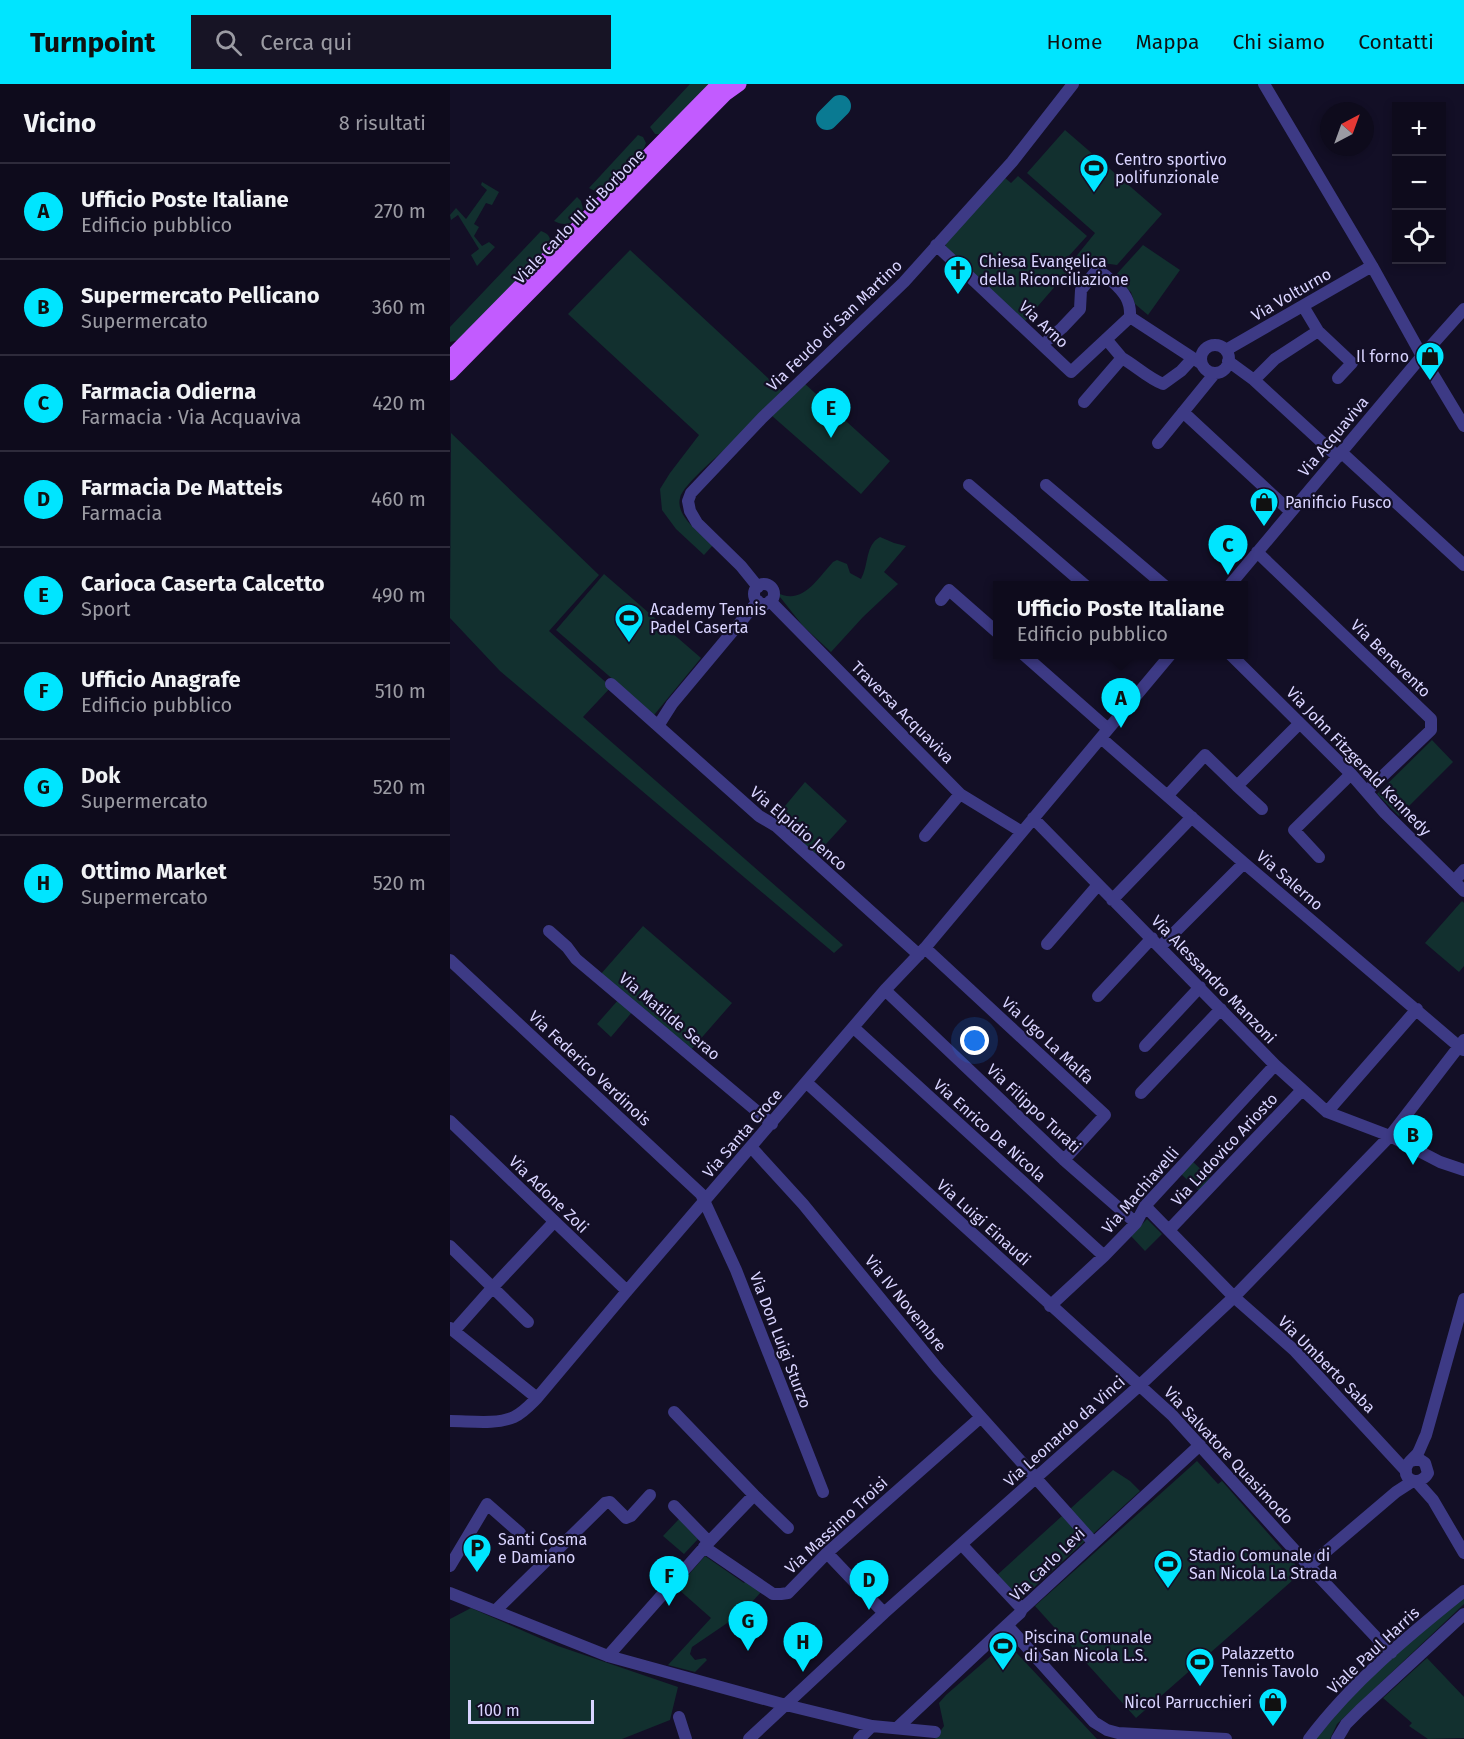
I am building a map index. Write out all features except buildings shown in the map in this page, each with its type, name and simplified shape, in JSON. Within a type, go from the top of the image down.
[{"type":"main road","points":[[726,87],[739,84]]},
{"type":"main road","name":"Viale Carlo III di Borbone","points":[[450,358],[726,87]]},
{"type":"main road","name":"Viale Carlo III di Borbone","points":[[450,373],[726,87]]},
{"type":"street","name":"Via Feudo di San Martino","points":[[758,587],[741,566],[698,523],[687,501],[691,493],[762,418],[904,282],[1012,162],[1073,84]]},
{"type":"street","points":[[1264,84],[1464,426]]},
{"type":"street","name":"Via Arno","points":[[936,245],[1071,372],[1130,316],[1131,309],[1124,293],[1101,272],[1096,271],[1081,291],[1080,309],[1049,339]]},
{"type":"street","name":"Via Volturno","points":[[1227,356],[1303,306],[1372,266]]},
{"type":"street","points":[[1303,306],[1318,331],[1352,363],[1338,378]]},
{"type":"street","name":"Via Acquaviva","points":[[1232,581],[1464,309]]},
{"type":"street","points":[[1130,316],[1207,370],[1215,373]]},
{"type":"street","points":[[1254,380],[1275,359],[1318,331]]},
{"type":"street","points":[[1106,339],[1122,358],[1139,368],[1152,380],[1162,384],[1201,360],[1203,351],[1210,346],[1218,345],[1227,356],[1464,565]]},
{"type":"street","points":[[1158,443],[1215,373],[1222,370],[1227,356]]},
{"type":"street","points":[[1084,402],[1122,358]]},
{"type":"street","points":[[1184,412],[1291,512]]},
{"type":"street","points":[[969,484],[1081,581]]},
{"type":"street","points":[[1046,485],[1160,581]]},
{"type":"street","name":"Via Benevento","points":[[1257,552],[1431,719],[1431,730],[1367,791]]},
{"type":"street","points":[[658,726],[672,704],[764,601],[774,596],[771,588],[763,584],[758,587],[755,594],[764,601]]},
{"type":"street","points":[[941,600],[949,590],[993,629]]},
{"type":"street","name":"Traversa Acquaviva","points":[[764,601],[960,794],[1022,832]]},
{"type":"street","name":"Via Salerno","points":[[1028,659],[1192,817],[1462,1046]]},
{"type":"street","points":[[1033,818],[1165,659]]},
{"type":"street","name":"Via John Fitzgerald Kennedy","points":[[1235,659],[1464,891]]},
{"type":"street","name":"Via Elpidio Jenco","points":[[611,684],[759,816],[776,826],[922,952]]},
{"type":"street","points":[[1237,786],[1299,724]]},
{"type":"street","points":[[1168,795],[1205,755],[1262,809]]},
{"type":"street","points":[[1319,857],[1294,830],[1351,774]]},
{"type":"street","points":[[925,836],[960,794]]},
{"type":"street","points":[[1112,900],[1192,817]]},
{"type":"street","name":"Via Santa Croce","points":[[450,1420],[494,1421],[513,1418],[537,1398],[885,990],[922,952],[1033,818]]},
{"type":"street","name":"Via Alessandro Manzoni","points":[[1033,818],[1275,1065],[1327,1112],[1390,1136],[1440,1161],[1464,1170]]},
{"type":"street","points":[[1098,996],[1244,862]]},
{"type":"street","points":[[1454,881],[1464,870]]},
{"type":"street","points":[[1047,944],[1098,885]]},
{"type":"street","name":"Via Matilde Serao","points":[[549,931],[567,947],[576,959],[772,1124]]},
{"type":"street","name":"Via Ugo La Malfa","points":[[922,952],[1105,1115],[1064,1160]]},
{"type":"street","name":"Via Federico Verdinois","points":[[450,960],[701,1194],[704,1201]]},
{"type":"street","points":[[1145,1046],[1200,987]]},
{"type":"street","name":"Via Filippo Turati","points":[[885,990],[1064,1160],[1136,1223]]},
{"type":"street","points":[[1141,1093],[1221,1009]]},
{"type":"street","points":[[1327,1112],[1417,1009]]},
{"type":"street","name":"Via Enrico De Nicola","points":[[854,1028],[1104,1256]]},
{"type":"street","name":"Via Leonardo da Vinci","points":[[749,1739],[884,1613],[1036,1479],[1234,1297],[1390,1136],[1462,1046]]},
{"type":"street","name":"Via Machiavelli","points":[[1050,1306],[1136,1223],[1145,1206],[1275,1065]]},
{"type":"street","name":"Via Luigi Einaudi","points":[[807,1083],[1139,1386]]},
{"type":"street","name":"Via Ludovico Ariosto","points":[[1169,1230],[1302,1090]]},
{"type":"street","name":"Via Adone Zoli","points":[[450,1121],[627,1291]]},
{"type":"street","name":"Via IV Novembre","points":[[751,1147],[803,1204],[938,1369],[1093,1542]]},
{"type":"street","name":"Via Don Luigi Sturzo","points":[[704,1201],[736,1270],[823,1492]]},
{"type":"street","name":"Via Umberto Saba","points":[[1145,1206],[1234,1297],[1294,1350],[1393,1456],[1410,1471],[1419,1459],[1427,1469]]},
{"type":"street","points":[[537,1398],[452,1329],[554,1222]]},
{"type":"street","points":[[450,1246],[528,1322]]},
{"type":"street","points":[[1309,1566],[1396,1492],[1410,1471],[1426,1435],[1464,1299]]},
{"type":"street","name":"Via Salvatore Quasimodo","points":[[1139,1386],[1172,1415],[1391,1653]]},
{"type":"street","points":[[674,1412],[788,1528]]},
{"type":"street","name":"Via Massimo Troisi","points":[[674,1506],[706,1544],[773,1594],[788,1593],[827,1553],[981,1418]]},
{"type":"street","points":[[1426,1435],[1427,1469],[1433,1500]]},
{"type":"street","name":"Via Carlo Levi","points":[[1200,1445],[1093,1542],[1007,1625],[1094,1722],[1107,1730],[1118,1733],[1226,1739]]},
{"type":"street","points":[[1410,1471],[1424,1479],[1427,1469]]},
{"type":"street","points":[[1410,1471],[1433,1500],[1464,1553]]},
{"type":"street","points":[[495,1611],[605,1503],[610,1502],[626,1518],[631,1516],[650,1495]]},
{"type":"street","points":[[608,1656],[706,1544],[754,1495]]},
{"type":"street","points":[[450,1566],[487,1504],[520,1533]]},
{"type":"street","points":[[962,1545],[1022,1609]]},
{"type":"street","points":[[827,1553],[884,1613]]},
{"type":"street","name":"Viale Paul Harris","points":[[1309,1739],[1348,1694],[1419,1628],[1464,1591]]},
{"type":"street","points":[[450,1593],[608,1656],[872,1726],[936,1732]]},
{"type":"street","points":[[1337,1739],[1346,1724],[1360,1710],[1464,1614]]},
{"type":"street","points":[[897,1728],[1007,1625]]},
{"type":"street","points":[[680,1717],[686,1739]]},
{"type":"street","points":[[859,1739],[872,1726]]},
{"type":"green space","points":[[690,84],[712,84],[668,129],[655,134],[650,127]]},
{"type":"green space","name":"Centro sportivo polifunzionale","points":[[1065,130],[1162,214],[1117,265],[1074,259],[1095,233],[1027,173]]},
{"type":"green space","points":[[638,135],[643,137],[646,143],[644,148],[605,190],[597,192],[589,188]]},
{"type":"green space","points":[[1018,176],[1087,236],[1067,258],[1071,268],[1025,321],[946,248],[946,243],[1004,177],[1011,183]]},
{"type":"green space","points":[[482,182],[499,192],[492,205],[486,203],[474,224],[479,227],[474,236],[482,246],[489,242],[495,247],[477,266],[471,255],[479,249],[458,215],[451,220],[450,215],[456,208],[466,219],[487,190],[481,185]]},
{"type":"green space","points":[[577,197],[583,209],[577,217],[567,224],[554,221]]},
{"type":"green space","points":[[541,231],[549,236],[550,246],[459,340],[450,342],[450,327]]},
{"type":"green space","points":[[1143,245],[1180,270],[1148,315],[1135,304],[1131,292],[1114,277]]},
{"type":"green space","points":[[630,250],[783,392],[696,476],[680,498],[685,518],[713,545],[704,555],[676,529],[662,510],[660,489],[699,435],[568,314]]},
{"type":"green space","points":[[804,383],[890,461],[861,494],[771,415]]},
{"type":"green space","points":[[451,433],[599,575],[549,631],[611,687],[583,717],[843,945],[834,953],[500,671],[450,618]]},
{"type":"green space","points":[[880,537],[906,546],[884,572],[898,584],[831,652],[803,626],[776,592],[785,596],[801,594],[837,560],[847,564],[850,573],[861,579],[872,545]]},
{"type":"green space","name":"Academy Tennis Padel Caserta","points":[[604,574],[701,658],[654,715],[556,630]]},
{"type":"green space","points":[[1432,740],[1453,762],[1399,816],[1377,794]]},
{"type":"green space","points":[[805,782],[847,821],[816,855],[775,818]]},
{"type":"green space","points":[[1462,901],[1464,903],[1464,966],[1459,972],[1425,943]]},
{"type":"green space","points":[[643,926],[732,1003],[690,1051],[600,975]]},
{"type":"green space","points":[[619,999],[633,1011],[611,1037],[597,1024]]},
{"type":"green space","points":[[1191,1160],[1210,1178],[1199,1191],[1180,1173]]},
{"type":"green space","points":[[1147,1219],[1162,1234],[1145,1251],[1131,1236]]},
{"type":"green space","name":"Stadio Comunale di San Nicola La Strada","points":[[1197,1461],[1218,1484],[1222,1481],[1302,1572],[1136,1718],[1035,1606]]},
{"type":"green space","points":[[1113,1470],[1140,1491],[1093,1534],[1070,1509]]},
{"type":"green space","points":[[1062,1516],[1085,1541],[1019,1601],[996,1576]]},
{"type":"green space","points":[[679,1519],[698,1539],[684,1554],[663,1536]]},
{"type":"green space","points":[[705,1556],[761,1592],[742,1613],[692,1647],[690,1654],[695,1660],[705,1658],[707,1660],[695,1672],[668,1665],[711,1618],[677,1588]]},
{"type":"green space","points":[[1464,1595],[1464,1604],[1337,1724],[1330,1739],[1312,1739],[1402,1647]]},
{"type":"green space","points":[[471,1608],[558,1646],[678,1687],[670,1720],[622,1739],[450,1739],[450,1619]]},
{"type":"green space","name":"Piscina Comunale di San Nicola L.S.","points":[[1006,1646],[1013,1649],[1097,1739],[935,1739],[944,1726],[939,1703],[1000,1648]]},
{"type":"green space","points":[[1427,1658],[1464,1697],[1464,1738],[1428,1739],[1409,1726],[1412,1723],[1383,1698]]},
{"type":"taxiway","points":[[827,119],[840,106]]},
{"type":"place","name":"Centro sportivo polifunzionale","points":[[1094,194]]},
{"type":"place","name":"Chiesa Evangelica della Riconciliazione","points":[[958,296]]},
{"type":"place","name":"Il forno","points":[[1430,382]]},
{"type":"place","name":"Carioca Caserta Calcetto","points":[[831,438]]},
{"type":"place","name":"Panificio Fusco","points":[[1264,528]]},
{"type":"place","name":"Farmacia Odierna","points":[[1228,575]]},
{"type":"place","name":"Academy Tennis Padel Caserta","points":[[629,644]]},
{"type":"place","name":"Ufficio Poste Italiane","points":[[1121,728]]},
{"type":"place","name":"Supermercato Pellicano","points":[[1413,1165]]},
{"type":"place","name":"Santi Cosma e Damiano","points":[[477,1574]]},
{"type":"place","name":"Stadio Comunale di San Nicola La Strada","points":[[1168,1590]]},
{"type":"place","name":"Ufficio Anagrafe","points":[[669,1606]]},
{"type":"place","name":"Farmacia De Matteis","points":[[869,1610]]},
{"type":"place","name":"Dok","points":[[748,1651]]},
{"type":"place","name":"Ottimo Market","points":[[803,1672]]},
{"type":"place","name":"Piscina Comunale di San Nicola L.S.","points":[[1003,1672]]},
{"type":"place","name":"Palazzetto Tennis Tavolo","points":[[1200,1688]]},
{"type":"place","name":"Nicol Parrucchieri","points":[[1273,1728]]}]
